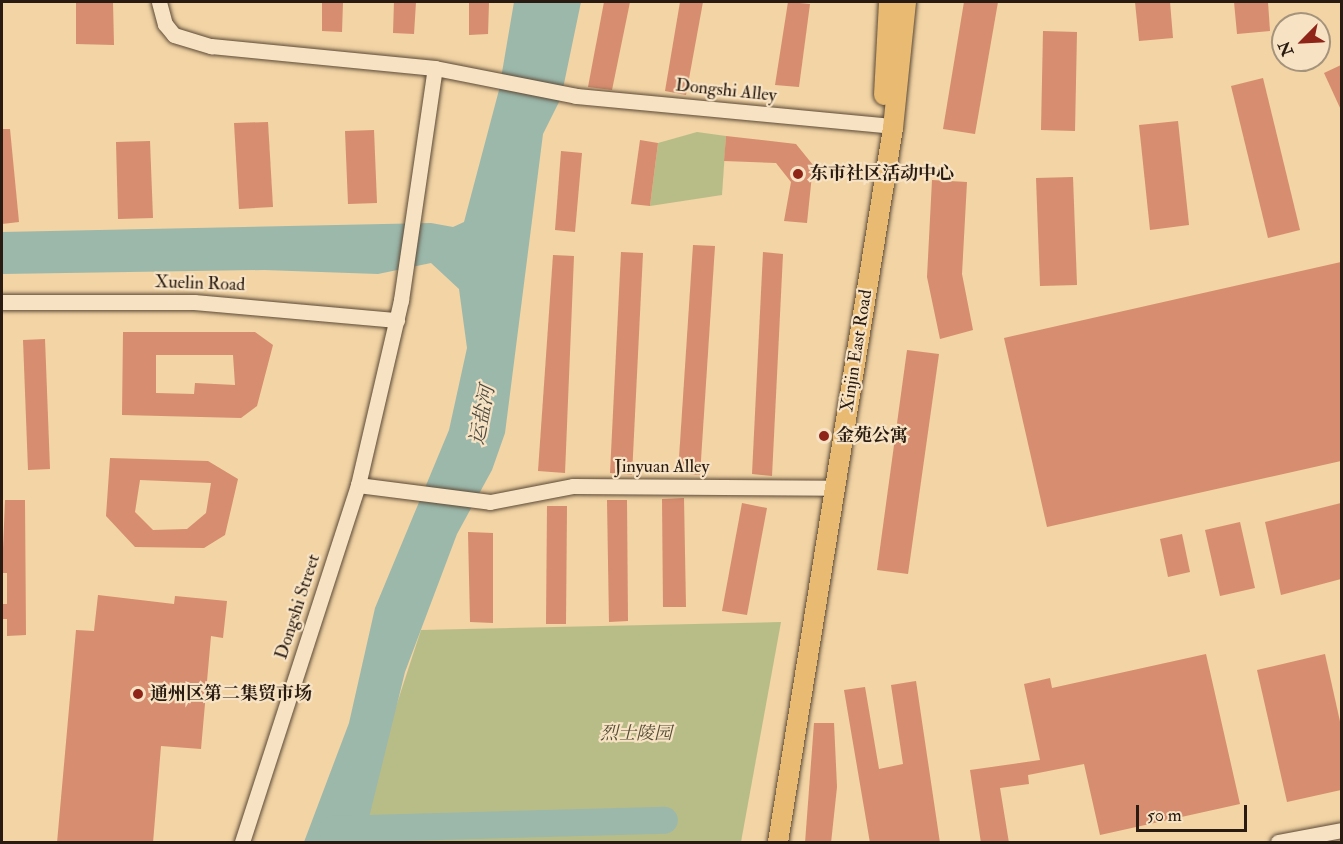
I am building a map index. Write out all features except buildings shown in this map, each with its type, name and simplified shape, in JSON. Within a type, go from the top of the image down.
[{"type":"main road","name":"Xinjin East Road","points":[[778,843],[882,125],[889,2]]},
{"type":"main road","name":"Xinjin East Road","points":[[769,843],[893,128],[906,2]]},
{"type":"street","name":"Dongshi Alley","points":[[159,2],[165,24],[191,42],[435,68],[492,77],[566,93],[882,125]]},
{"type":"street","name":"Dongshi Street","points":[[243,843],[358,485],[401,300],[435,68]]},
{"type":"street","name":"Xuelin Road","points":[[2,302],[194,302],[397,320]]},
{"type":"street","name":"Jinyuan Alley","points":[[358,485],[490,502],[573,486],[829,488]]},
{"type":"street","points":[[1278,843],[1341,830]]},
{"type":"green space","points":[[697,132],[726,136],[722,195],[650,206],[658,143]]},
{"type":"green space","name":"烈士陵园","points":[[781,622],[741,842],[363,842],[387,734],[421,630]]},
{"type":"water","name":"运盐河","points":[[514,2],[581,2],[561,98],[543,134],[505,433],[492,470],[457,534],[405,672],[363,842],[304,842],[349,723],[375,608],[449,430],[467,348],[459,289],[431,263],[378,274],[264,270],[2,274],[2,232],[431,223],[453,227],[464,222],[499,90]]},
{"type":"waterway","points":[[332,829],[664,820]]},
{"type":"place","name":"东市社区活动中心","points":[[798,174]]},
{"type":"place","name":"金苑公寓","points":[[824,436]]},
{"type":"place","name":"通州区第二集贸市场","points":[[138,694]]}]
